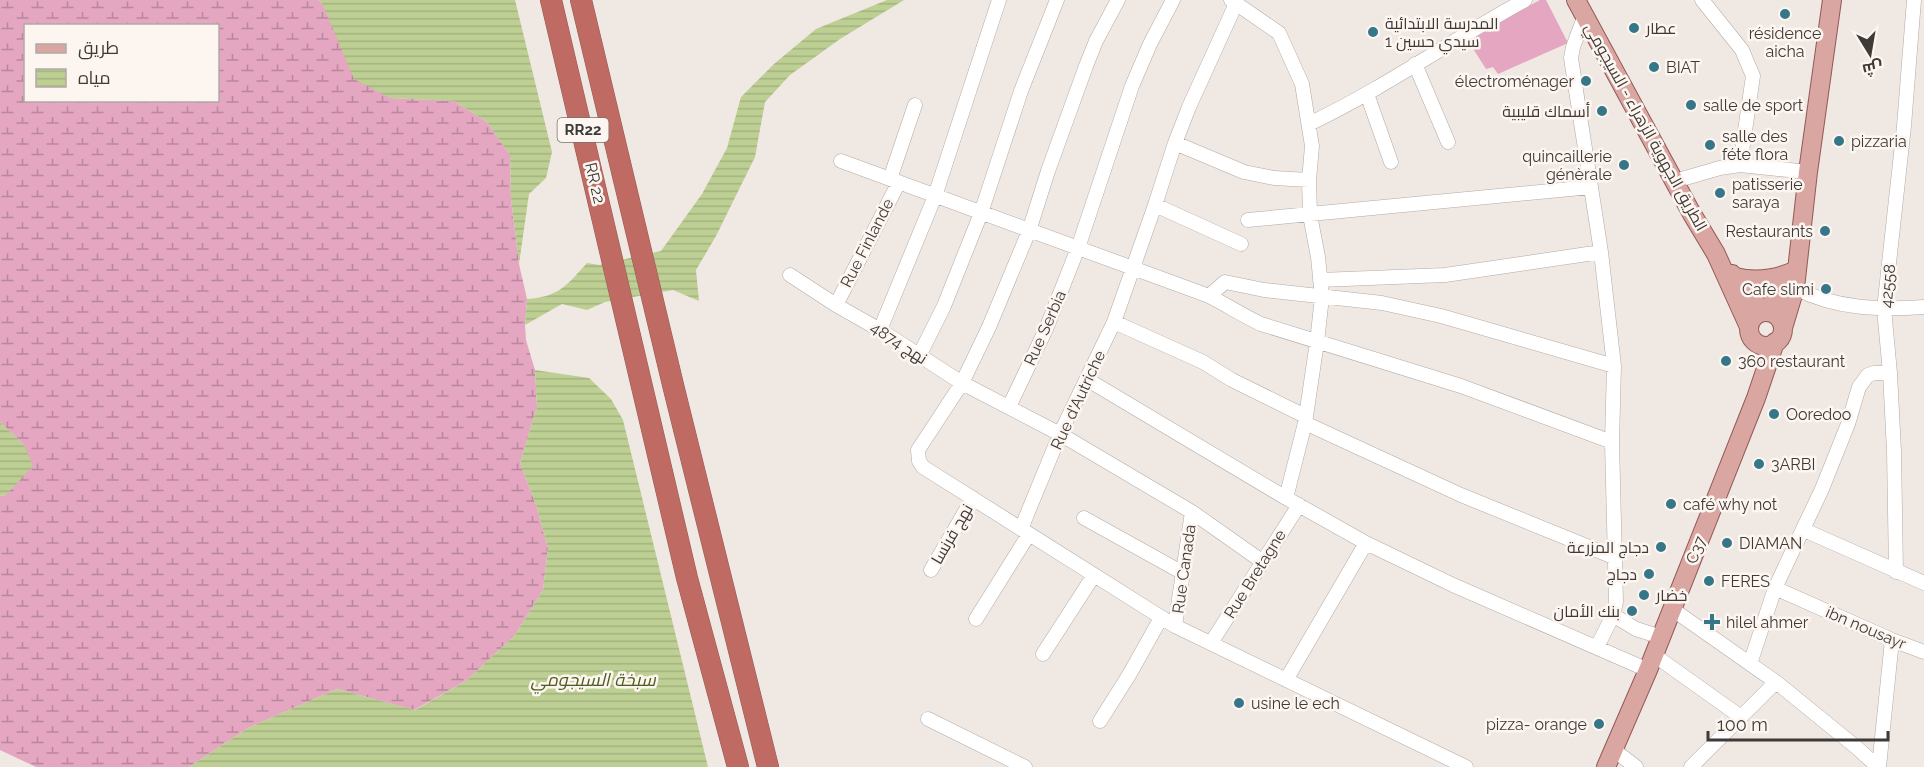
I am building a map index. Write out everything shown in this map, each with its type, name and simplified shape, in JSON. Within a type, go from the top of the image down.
[{"type":"highway","name":"RR 22","points":[[551,0],[687,578],[738,767]]},
{"type":"highway","points":[[581,0],[768,767]]},
{"type":"main road","name":"C37","points":[[1606,767],[1651,662],[1779,335],[1795,274],[1832,0]]},
{"type":"main road","name":"الطريق الجهوية الزهراء - السيجومي","points":[[1580,8],[1716,254]]},
{"type":"main road","points":[[1716,254],[1765,312],[1777,316],[1781,321],[1779,335],[1763,345],[1751,333],[1716,254]]},
{"type":"main road","points":[[1735,277],[1759,280],[1795,274]]},
{"type":"main road","points":[[1756,398],[1751,333],[1754,317],[1765,312],[1795,274]]},
{"type":"street","points":[[880,330],[935,196],[999,0]]},
{"type":"street","points":[[919,356],[944,306],[981,213],[1021,91],[1058,0]]},
{"type":"street","points":[[1118,0],[1096,41],[1082,76],[1051,161],[1029,231],[989,327],[962,383],[918,450],[918,456],[923,467],[1175,626],[1466,767]]},
{"type":"street","name":"Rue Serbia","points":[[1009,407],[1046,329],[1078,248],[1132,87],[1150,44],[1173,0]]},
{"type":"street","points":[[1309,124],[1367,94],[1474,28],[1526,0]]},
{"type":"street","points":[[1702,0],[1742,50],[1753,76],[1740,165]]},
{"type":"street","name":"42558","points":[[1896,572],[1894,451],[1884,309],[1904,126],[1914,0]]},
{"type":"street","points":[[1232,1],[1279,33],[1302,84],[1312,146],[1309,180],[1310,215],[1318,257],[1322,297],[1305,420],[1286,498]]},
{"type":"street","name":"Rue d'Autriche","points":[[976,619],[1025,532],[1060,434],[1114,322],[1175,143],[1234,8],[1232,1]]},
{"type":"street","points":[[1580,8],[1571,58],[1601,252],[1614,366],[1612,442],[1616,602],[1613,615],[1598,647]]},
{"type":"street","points":[[1415,64],[1448,142]]},
{"type":"street","points":[[1367,94],[1391,162]]},
{"type":"street","name":"Rue Finlande","points":[[836,305],[894,181],[915,105]]},
{"type":"street","points":[[1175,143],[1244,172],[1274,178],[1309,180]]},
{"type":"street","points":[[841,161],[1209,296],[1261,324],[1461,386],[1612,442]]},
{"type":"street","points":[[1675,182],[1720,168],[1740,165],[1808,172]]},
{"type":"street","points":[[1248,220],[1591,187]]},
{"type":"street","points":[[1155,205],[1241,244]]},
{"type":"street","points":[[1320,280],[1445,274],[1601,252]]},
{"type":"street","points":[[1795,274],[1809,295],[1835,304],[1863,309],[1924,308]]},
{"type":"street","name":"نهج 4874","points":[[790,275],[962,383],[1060,434],[1192,512],[1263,562]]},
{"type":"street","points":[[1209,296],[1225,282],[1264,290],[1382,303],[1441,316],[1614,366]]},
{"type":"street","points":[[1114,322],[1203,362],[1305,420],[1461,495],[1616,558]]},
{"type":"street","points":[[1750,664],[1775,588],[1804,530],[1843,435],[1859,387],[1868,375],[1890,373]]},
{"type":"street","points":[[1088,380],[1366,543],[1443,580],[1598,647],[1651,662],[1741,717]]},
{"type":"street","name":"نهج فرنسا","points":[[931,570],[973,498]]},
{"type":"street","name":"Rue Bretagne","points":[[1211,643],[1299,505]]},
{"type":"street","name":"Rue Canada","points":[[1175,626],[1192,512]]},
{"type":"street","points":[[1084,518],[1183,573]]},
{"type":"street","points":[[1804,530],[1924,583]]},
{"type":"street","points":[[1286,680],[1366,543]]},
{"type":"street","points":[[1043,654],[1094,575]]},
{"type":"street","name":"ibn nousayr","points":[[1775,588],[1924,652]]},
{"type":"street","points":[[1672,609],[1776,682],[1879,767]]},
{"type":"street","points":[[1613,615],[1636,629],[1661,637]]},
{"type":"street","points":[[1100,721],[1161,618]]},
{"type":"street","points":[[1879,767],[1892,640]]},
{"type":"street","points":[[1691,767],[1776,682]]},
{"type":"street","points":[[928,719],[1025,767]]},
{"type":"street","points":[[1614,750],[1636,767]]},
{"type":"green space","points":[[0,0],[318,0],[390,98],[454,101],[487,122],[510,155],[511,198],[519,264],[527,299],[526,340],[535,370],[537,407],[520,463],[536,505],[548,548],[543,590],[515,635],[466,681],[414,710],[337,689],[248,728],[189,767],[36,767],[0,750],[0,496],[6,495],[24,445],[0,422]]},
{"type":"green space","points":[[1540,0],[1546,0],[1568,43],[1498,74],[1493,67],[1486,69],[1467,39]]},
{"type":"water","points":[[318,0],[515,0],[552,152],[546,178],[529,194],[519,264],[511,198],[510,155],[487,122],[454,101],[390,98],[354,79],[322,3]]},
{"type":"water","points":[[887,0],[904,0],[840,39],[790,75],[765,102],[755,157],[716,236],[696,270],[699,301],[673,290],[605,302],[587,310],[562,304],[525,325],[527,299],[555,293],[574,278],[587,263],[599,265],[661,251],[702,194],[727,148],[741,97],[774,64],[816,29]]},
{"type":"water","name":"سبخة السيجومي","points":[[535,370],[589,378],[611,399],[623,420],[708,767],[189,767],[248,728],[337,689],[415,710],[466,681],[515,635],[543,590],[548,548],[536,505],[520,463],[537,407]]},
{"type":"water","points":[[0,422],[24,445],[33,466],[6,495],[0,496]]},
{"type":"place","name":"résidence aicha","points":[[1785,14]]},
{"type":"place","name":"عطار","points":[[1634,28]]},
{"type":"place","name":"المدرسة الابتدائية سيدي حسين 1","points":[[1373,32]]},
{"type":"place","name":"BIAT","points":[[1654,67]]},
{"type":"place","name":"électroménager","points":[[1586,81]]},
{"type":"place","name":"salle de sport","points":[[1691,105]]},
{"type":"place","name":"أسماك قليبية","points":[[1602,111]]},
{"type":"place","name":"pizzaria","points":[[1839,141]]},
{"type":"place","name":"salle des féte flora","points":[[1710,145]]},
{"type":"place","name":"quincaillerie génèrale","points":[[1624,165]]},
{"type":"place","name":"patisserie saraya","points":[[1720,193]]},
{"type":"place","name":"Restaurants","points":[[1825,231]]},
{"type":"place","name":"Cafe slimi","points":[[1826,289]]},
{"type":"place","name":"360 restaurant","points":[[1726,361]]},
{"type":"place","name":"Ooredoo","points":[[1774,414]]},
{"type":"place","name":"3ARBI","points":[[1759,464]]},
{"type":"place","name":"café why not","points":[[1671,504]]},
{"type":"place","name":"DIAMAN","points":[[1727,543]]},
{"type":"place","name":"دجاج المزرعة","points":[[1661,547]]},
{"type":"place","name":"دجاج","points":[[1649,574]]},
{"type":"place","name":"FERES","points":[[1709,581]]},
{"type":"place","name":"خضار","points":[[1644,595]]},
{"type":"place","name":"بنك الأمان","points":[[1632,611]]},
{"type":"place","name":"hilel ahmer","points":[[1712,622]]},
{"type":"place","name":"usine le ech","points":[[1239,703]]},
{"type":"place","name":"pizza- orange","points":[[1599,724]]}]
